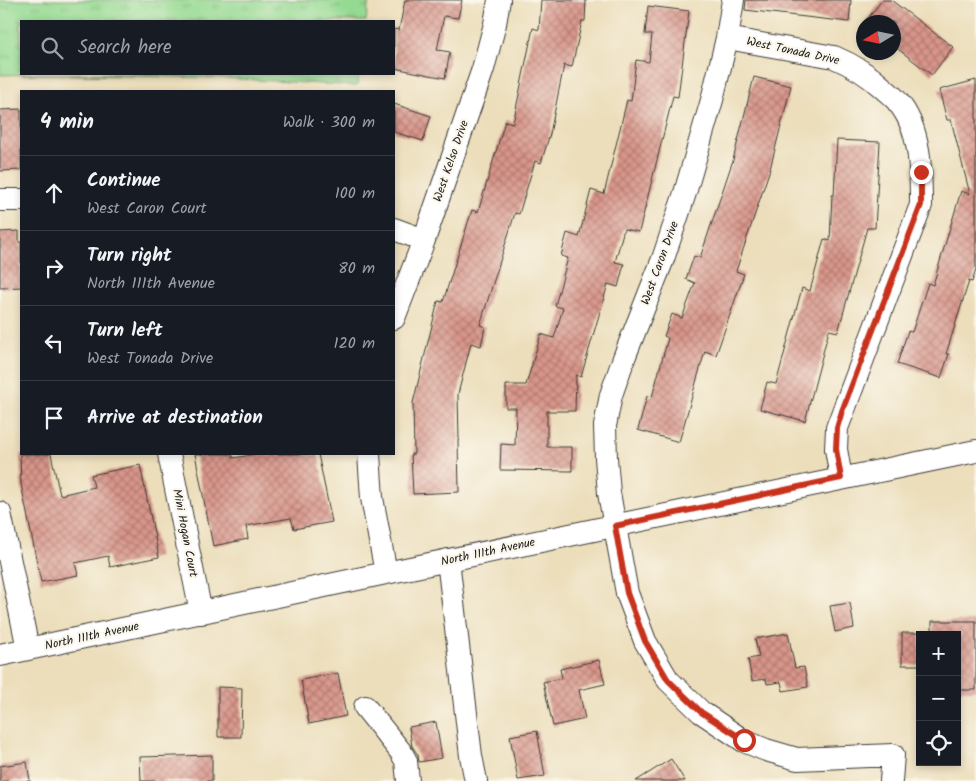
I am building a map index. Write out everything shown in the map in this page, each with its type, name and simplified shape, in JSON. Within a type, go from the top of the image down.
[{"type":"street","name":"West Kelso Drive","points":[[395,315],[424,240],[483,69],[495,24],[499,0]]},
{"type":"street","name":"West Caron Drive","points":[[732,0],[727,38],[712,100],[685,194],[663,259],[611,395],[606,426],[609,493],[627,593],[645,641],[668,680],[701,712],[744,740],[766,750],[797,759],[893,755],[891,781]]},
{"type":"street","name":"West Tonada Drive","points":[[727,38],[834,58],[849,64],[870,76],[898,102],[909,119],[916,139],[921,172],[921,205],[837,428],[836,449],[841,478]]},
{"type":"street","points":[[0,200],[20,200]]},
{"type":"street","points":[[395,229],[424,240]]},
{"type":"street","name":"North 111th Avenue","points":[[0,655],[976,451]]},
{"type":"street","name":"Mini Hogan Court","points":[[169,455],[201,613]]},
{"type":"street","points":[[369,455],[372,498],[386,573]]},
{"type":"street","points":[[0,513],[28,649]]},
{"type":"street","points":[[448,560],[471,756],[476,781]]},
{"type":"street","points":[[365,707],[401,752],[406,761],[408,781]]},
{"type":"green space","points":[[0,0],[369,0],[366,20],[20,20],[20,74],[0,75]]},
{"type":"green space","points":[[82,75],[359,75],[357,86],[225,78]]},
{"type":"building","points":[[405,0],[462,0],[458,18],[444,16],[437,50],[450,52],[445,78],[395,68],[395,29],[399,30]]},
{"type":"building","points":[[541,0],[586,0],[585,21],[582,21],[572,67],[564,65],[550,134],[541,163],[535,161],[519,214],[515,213],[480,325],[485,327],[481,346],[471,343],[458,394],[459,492],[413,494],[411,454],[414,454],[413,403],[438,301],[443,302],[472,210],[478,212],[505,121],[513,123],[533,28],[539,30]]},
{"type":"building","points":[[746,0],[851,0],[849,22],[745,10]]},
{"type":"building","points":[[882,0],[891,0],[953,47],[932,75],[901,51],[901,15],[870,15]]},
{"type":"building","points":[[648,6],[689,11],[678,97],[673,96],[639,232],[624,229],[615,262],[624,264],[618,287],[608,284],[581,377],[576,375],[575,411],[547,411],[547,447],[572,447],[572,471],[500,470],[501,444],[515,445],[516,408],[506,408],[506,385],[526,385],[541,334],[554,338],[563,308],[555,306],[568,258],[561,256],[567,233],[579,237],[591,190],[604,194],[627,100],[631,101],[636,60],[649,62],[652,34],[645,34]]},
{"type":"building","points":[[754,77],[791,86],[770,169],[736,271],[744,274],[716,355],[705,351],[679,442],[638,430],[647,396],[652,397],[668,338],[664,336],[672,314],[682,318],[695,283],[686,279],[694,256],[700,258],[733,160]]},
{"type":"building","points":[[976,80],[976,270],[972,282],[969,281],[946,354],[949,354],[941,378],[897,364],[908,331],[912,332],[928,283],[933,285],[961,191],[970,194],[951,120],[947,120],[939,90]]},
{"type":"building","points":[[395,104],[431,116],[423,141],[395,132]]},
{"type":"building","points":[[20,109],[20,170],[0,171],[0,110]]},
{"type":"building","points":[[837,140],[880,142],[875,228],[867,228],[838,332],[829,330],[805,421],[760,409],[767,382],[776,384],[802,288],[810,291],[824,239],[830,241]]},
{"type":"building","points":[[19,231],[20,287],[0,288],[0,232]]},
{"type":"building","points":[[20,455],[51,455],[60,495],[94,487],[91,475],[140,465],[159,557],[110,567],[108,556],[75,563],[78,575],[41,582],[21,484]]},
{"type":"building","points":[[195,455],[232,455],[233,458],[251,455],[318,455],[332,522],[294,529],[291,518],[246,526],[248,539],[213,546]]},
{"type":"building","points":[[850,603],[854,628],[835,632],[830,606]]},
{"type":"building","points":[[932,621],[976,621],[976,690],[961,690],[961,631],[932,631]]},
{"type":"building","points":[[788,633],[795,668],[804,667],[808,687],[783,691],[781,682],[767,684],[766,679],[752,681],[748,659],[759,657],[755,639]]},
{"type":"building","points":[[902,633],[916,633],[916,665],[902,665]]},
{"type":"building","points":[[599,660],[605,684],[579,690],[585,719],[553,726],[543,682],[562,678],[560,669]]},
{"type":"building","points":[[338,673],[346,716],[309,724],[301,680]]},
{"type":"building","points":[[218,687],[242,688],[241,737],[218,737]]},
{"type":"building","points":[[436,722],[442,758],[419,762],[418,755],[412,746],[409,727]]},
{"type":"building","points":[[537,731],[545,776],[518,780],[510,736]]},
{"type":"building","points":[[212,755],[212,781],[141,781],[140,757]]},
{"type":"building","points":[[671,759],[685,781],[636,781]]},
{"type":"building","points":[[27,762],[30,781],[0,781],[0,766]]},
{"type":"route","points":[[744,740],[701,712],[668,680],[645,641],[627,593],[615,526],[841,478],[836,449],[837,428],[921,205],[921,172]]}]
